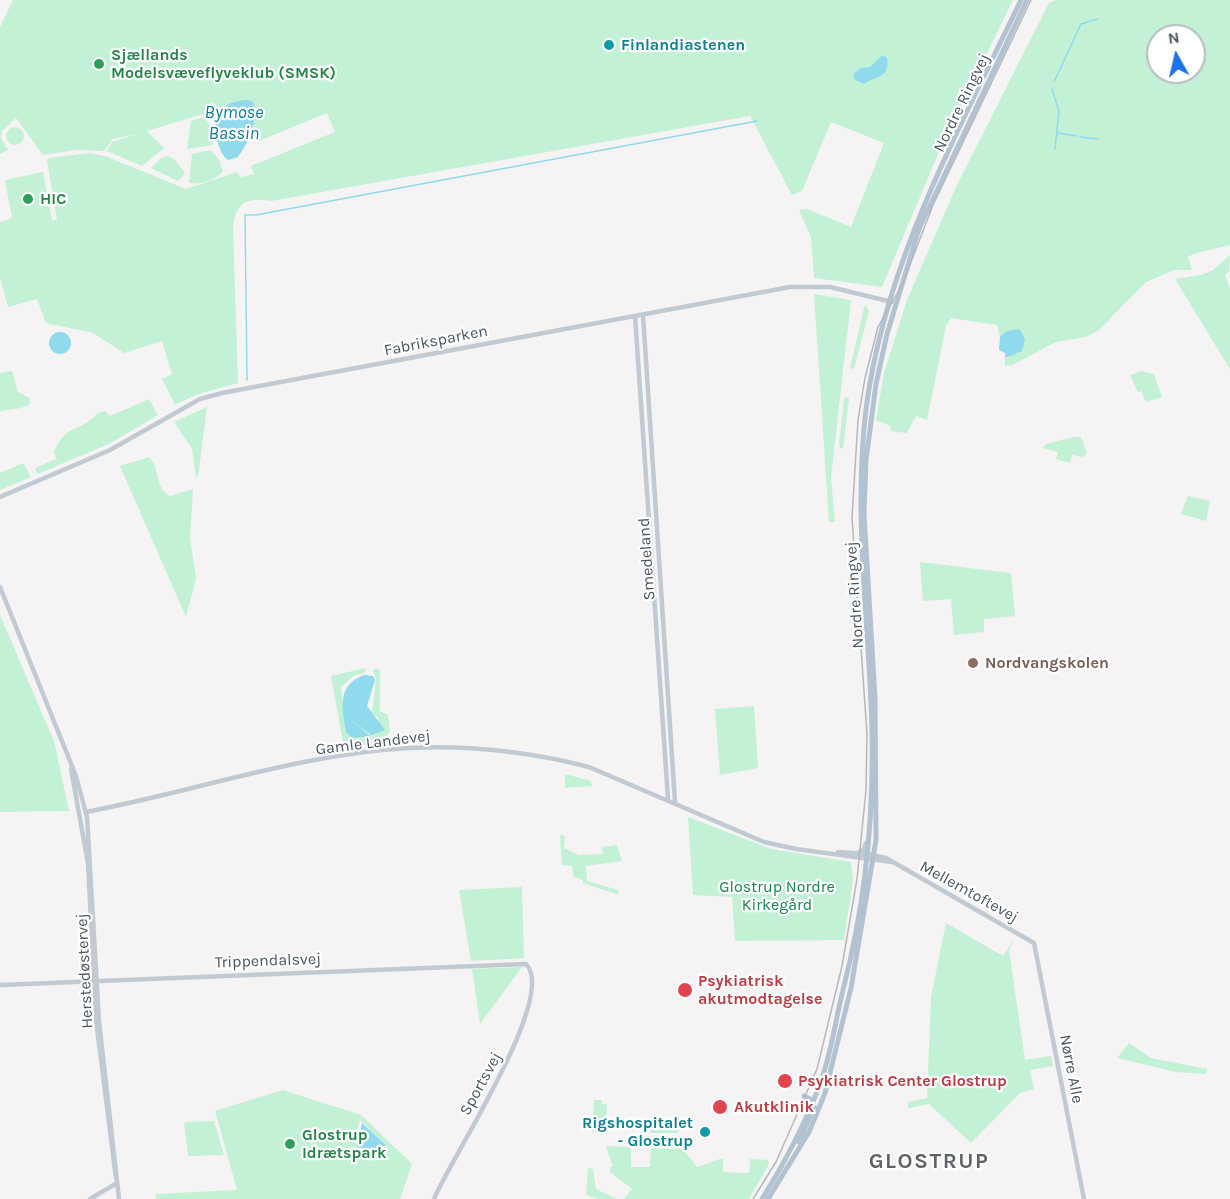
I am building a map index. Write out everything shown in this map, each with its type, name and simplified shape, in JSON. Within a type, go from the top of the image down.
[{"type":"main road","name":"Nordre Ringvej","points":[[768,1199],[813,1124],[823,1098],[844,1018],[866,901],[870,858],[872,727],[859,495],[869,390],[917,220],[1022,0]]},
{"type":"main road","name":"Nordre Ringvej","points":[[762,1199],[789,1153],[813,1101],[829,1052],[870,858],[875,846],[876,733],[865,547],[864,488],[876,384],[892,302],[928,207],[1027,0]]},
{"type":"main road","points":[[858,853],[866,847],[871,813]]},
{"type":"main road","points":[[843,987],[847,990],[844,1018]]},
{"type":"main road","points":[[795,1155],[813,1111],[813,1101],[804,1096],[812,1094],[829,1052]]},
{"type":"street","name":"Fabriksparken","points":[[0,496],[110,450],[206,397],[805,286],[842,289],[892,302]]},
{"type":"street","name":"Smedeland","points":[[643,315],[675,802]]},
{"type":"street","name":"Smedeland","points":[[635,316],[668,799]]},
{"type":"street","points":[[651,546],[658,545]]},
{"type":"street","name":"Herstedøstervej","points":[[0,587],[76,776],[86,812],[90,842],[95,981]]},
{"type":"street","name":"Gamle Landevej","points":[[86,812],[337,757],[436,747],[489,749],[561,759],[590,767],[764,842],[796,849],[870,858]]},
{"type":"street","name":"Herstedøstervej","points":[[69,760],[88,863],[95,981],[119,1199]]},
{"type":"street","name":"Mellemtoftevej","points":[[875,846],[892,862],[1034,943]]},
{"type":"street","name":"Gamle Landevej","points":[[829,853],[858,853],[870,858]]},
{"type":"street","name":"Mellemtoftevej","points":[[870,858],[892,862]]},
{"type":"street","name":"Nørre Alle","points":[[1034,943],[1084,1199]]},
{"type":"street","name":"Trippendalsvej","points":[[0,985],[522,963],[528,966],[530,974]]},
{"type":"street","name":"Sportsvej","points":[[434,1199],[517,1043],[528,1003],[530,974]]},
{"type":"street","points":[[90,1199],[117,1183]]},
{"type":"green space","points":[[13,0],[1013,0],[939,152],[882,287],[814,278],[811,237],[799,210],[807,209],[851,227],[884,143],[831,122],[802,191],[792,195],[750,116],[271,201],[255,200],[244,203],[237,212],[233,227],[238,383],[195,395],[175,405],[162,379],[172,374],[162,341],[124,353],[93,333],[46,323],[37,299],[8,307],[0,278],[0,222],[12,218],[5,180],[43,172],[52,220],[57,220],[47,160],[49,158],[89,153],[105,156],[186,189],[237,172],[240,177],[254,174],[251,166],[335,132],[327,113],[259,141],[251,137],[254,125],[226,104],[219,109],[213,102],[207,113],[147,131],[164,148],[142,166],[107,151],[112,142],[140,133],[113,139],[104,151],[77,150],[43,155],[16,118],[2,131],[1,138],[8,150],[0,154],[0,27]]},
{"type":"green space","points":[[1056,0],[1230,0],[1230,245],[1188,257],[1192,270],[1174,270],[1146,282],[1098,331],[1085,337],[1056,342],[1012,365],[1005,366],[1005,358],[1008,358],[1007,331],[1000,337],[997,325],[951,318],[946,326],[927,420],[916,416],[907,433],[890,431],[891,426],[876,420],[884,373],[907,300],[956,187],[1049,3]]},
{"type":"green space","points":[[205,117],[210,125],[213,145],[187,149],[191,121]]},
{"type":"green space","points":[[11,127],[19,127],[24,132],[22,143],[11,145],[6,140],[6,132]]},
{"type":"green space","points":[[211,150],[219,160],[223,171],[207,181],[189,183],[192,154]]},
{"type":"green space","points":[[167,156],[174,159],[185,173],[178,181],[151,168],[161,158]]},
{"type":"green space","points":[[1230,255],[1229,272],[1225,275],[1230,289],[1230,369],[1175,279],[1201,275],[1213,270]]},
{"type":"green space","points":[[814,294],[851,300],[831,478],[835,522],[829,522]]},
{"type":"green space","points":[[865,304],[869,311],[854,369],[850,368]]},
{"type":"green space","points":[[12,371],[18,392],[29,398],[30,404],[21,408],[0,411],[0,373]]},
{"type":"green space","points":[[1141,371],[1154,374],[1162,397],[1146,402],[1130,375]]},
{"type":"green space","points":[[848,397],[843,449],[839,444],[844,399]]},
{"type":"green space","points":[[149,399],[158,415],[109,444],[37,474],[35,468],[56,459],[54,451],[69,432],[100,412],[105,411],[110,416]]},
{"type":"green space","points":[[207,407],[198,477],[196,477],[192,449],[174,422]]},
{"type":"green space","points":[[1081,437],[1087,453],[1083,457],[1072,455],[1070,463],[1056,459],[1058,452],[1043,448],[1046,444]]},
{"type":"green space","points":[[149,457],[155,467],[159,483],[170,496],[193,489],[190,538],[196,579],[186,617],[120,466]]},
{"type":"green space","points":[[24,464],[31,477],[0,490],[0,473]]},
{"type":"green space","points":[[1188,496],[1210,501],[1206,521],[1181,514]]},
{"type":"green space","points":[[920,562],[1011,573],[1015,616],[984,619],[984,632],[954,635],[951,599],[923,601]]},
{"type":"green space","points":[[0,615],[54,741],[69,811],[0,812]]},
{"type":"green space","points":[[366,668],[364,673],[353,676],[341,687],[346,732],[370,736],[346,720],[348,718],[371,735],[379,718],[372,713],[376,679],[373,670],[376,668],[380,670],[380,711],[388,715],[390,731],[372,743],[348,746],[343,742],[331,676]]},
{"type":"green space","points":[[754,706],[758,768],[720,775],[715,709]]},
{"type":"green space","points":[[565,774],[591,781],[592,786],[565,788]]},
{"type":"green space","name":"Glostrup Nordre Kirkegård","points":[[688,817],[771,849],[851,862],[853,880],[844,940],[735,941],[732,897],[693,895]]},
{"type":"green space","points":[[560,835],[565,836],[564,848],[579,855],[603,854],[602,847],[617,845],[622,861],[586,866],[587,881],[618,890],[619,895],[583,883],[583,880],[573,876],[572,866],[562,865]]},
{"type":"green space","points":[[522,887],[524,958],[471,961],[459,890]]},
{"type":"green space","points":[[946,923],[1003,956],[1016,937],[1009,950],[1025,1060],[1051,1056],[1053,1066],[1030,1070],[1034,1089],[1020,1093],[971,1143],[929,1104],[908,1108],[908,1102],[927,1098],[931,997]]},
{"type":"green space","points":[[522,967],[480,1024],[472,969]]},
{"type":"green space","points":[[1129,1043],[1151,1058],[1207,1069],[1206,1074],[1176,1072],[1117,1058]]},
{"type":"green space","name":"Glostrup Idrætspark","points":[[283,1090],[361,1115],[412,1164],[400,1199],[156,1199],[155,1194],[237,1190],[215,1111]],"holes":[[[360,1120],[387,1146],[385,1151],[375,1156],[358,1150],[355,1137]]]},
{"type":"green space","points":[[594,1100],[602,1100],[602,1104],[607,1104],[606,1130],[592,1132]]},
{"type":"green space","points":[[639,1118],[672,1119],[679,1131],[677,1133],[651,1133],[651,1125],[634,1125]]},
{"type":"green space","points":[[214,1121],[224,1155],[188,1156],[184,1122]]},
{"type":"green space","points":[[606,1146],[631,1147],[631,1167],[650,1167],[651,1148],[683,1149],[697,1167],[723,1158],[723,1172],[749,1173],[750,1159],[768,1160],[769,1164],[749,1199],[624,1199],[632,1189],[610,1172],[610,1167],[613,1167]]},
{"type":"green space","points":[[588,1168],[593,1169],[596,1189],[617,1199],[598,1199],[586,1195]]},
{"type":"water","points":[[882,55],[887,58],[887,65],[881,76],[864,84],[855,80],[853,75],[860,68],[870,67]]},
{"type":"water","name":"Bymose Bassin","points":[[248,100],[253,102],[252,131],[238,157],[228,160],[222,154],[217,140],[217,116],[225,106]]},
{"type":"water","points":[[1020,329],[1025,339],[1022,351],[1005,358],[1005,353],[999,350],[1000,337],[1007,331]]},
{"type":"water","points":[[60,332],[68,335],[71,343],[68,351],[60,354],[52,351],[49,343],[52,335]]},
{"type":"water","points":[[364,675],[373,676],[375,680],[367,706],[385,730],[371,735],[348,718],[370,736],[352,738],[346,732],[343,700],[349,686]]},
{"type":"water","points":[[362,1123],[386,1145],[382,1147],[383,1150],[373,1151],[357,1147]]},
{"type":"waterway","points":[[1054,82],[1081,24],[1097,19]]},
{"type":"waterway","points":[[1052,89],[1059,111],[1055,149]]},
{"type":"waterway","points":[[247,380],[245,215],[256,215],[757,121]]},
{"type":"waterway","points":[[1058,133],[1077,136]]},
{"type":"waterway","points":[[1080,137],[1098,139]]},
{"type":"tram line","points":[[753,1199],[776,1162],[817,1069],[842,966],[857,879],[866,790],[867,734],[852,518],[858,420],[865,378],[878,327],[903,283],[933,205],[1031,0]]},
{"type":"place","name":"Finlandiastenen","points":[[609,45]]},
{"type":"place","name":"Sjællands Modelsvæveflyveklub (SMSK)","points":[[99,64]]},
{"type":"place","name":"HIC","points":[[28,199]]},
{"type":"place","name":"Nordvangskolen","points":[[973,663]]},
{"type":"place","name":"Psykiatrisk akutmodtagelse","points":[[685,990]]},
{"type":"place","name":"Psykiatrisk Center Glostrup","points":[[785,1081]]},
{"type":"place","name":"Akutklinik","points":[[720,1107]]},
{"type":"place","name":"Rigshospitalet - Glostrup","points":[[705,1132]]},
{"type":"place","name":"Glostrup Idrætspark","points":[[290,1144]]},
{"type":"district","name":"GLOSTRUP","points":[[929,1162]]}]
